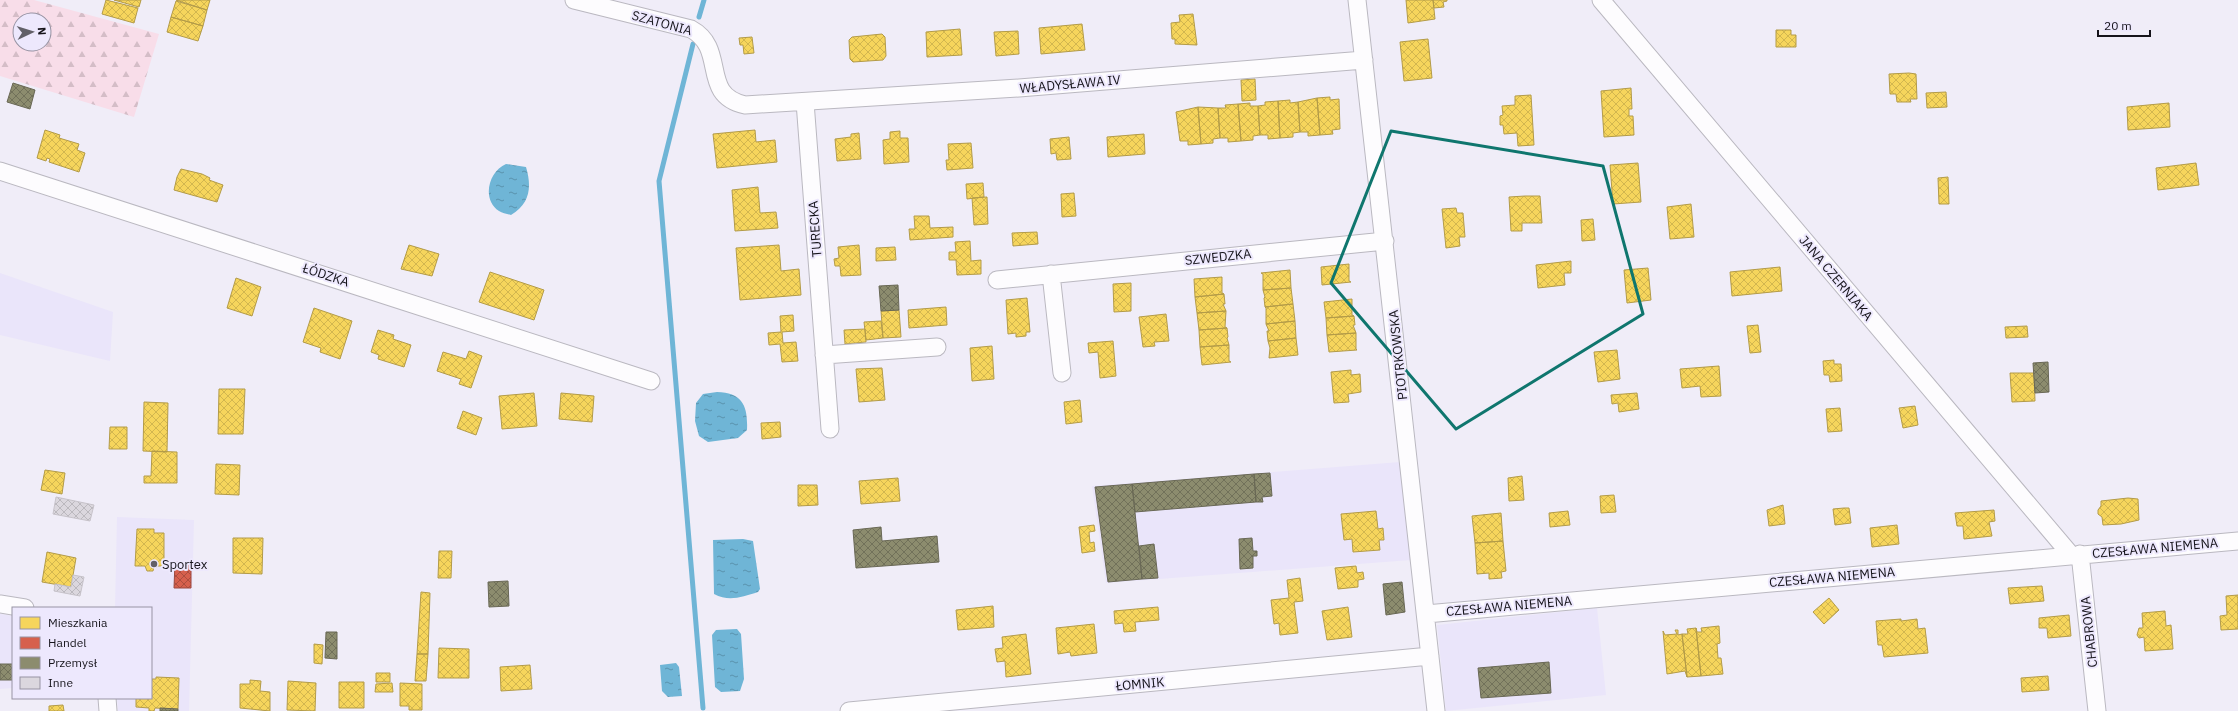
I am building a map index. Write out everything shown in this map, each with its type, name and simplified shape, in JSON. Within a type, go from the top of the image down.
[{"type":"street","name":"SZATONIA","points":[[574,0],[692,29],[704,37],[707,43],[719,87],[724,96],[733,102],[744,105],[776,103]]},
{"type":"street","name":"PIOTRKOWSKA","points":[[1357,0],[1385,241],[1436,711]]},
{"type":"street","name":"JANA CZERNIAKA","points":[[1601,0],[2076,554]]},
{"type":"street","name":"WŁADYSŁAWA IV","points":[[776,103],[1027,87],[1364,60]]},
{"type":"street","name":"TURECKA","points":[[805,102],[830,429]]},
{"type":"street","name":"ŁÓDZKA","points":[[0,171],[651,381]]},
{"type":"street","name":"SZWEDZKA","points":[[997,280],[1385,241]]},
{"type":"street","points":[[1051,274],[1062,373]]},
{"type":"street","points":[[824,355],[937,347]]},
{"type":"street","name":"CZESŁAWA NIEMENA","points":[[1426,614],[2238,540]]},
{"type":"street","name":"CHABROWA","points":[[2076,554],[2098,711]]},
{"type":"street","points":[[0,604],[19,607]]},
{"type":"street","name":"ŁOMNIK","points":[[849,711],[1430,656]]},
{"type":"street","points":[[107,699],[108,711]]},
{"type":"highlighted area","points":[[1391,131],[1603,166],[1643,314],[1456,429],[1331,283]]},
{"type":"shaded area","points":[[0,273],[113,312],[110,361],[0,335]]},
{"type":"shaded area","points":[[1400,462],[1411,560],[1106,583],[1092,486]]},
{"type":"shaded area","name":"Sportex","points":[[117,517],[194,520],[189,711],[118,711],[117,699],[152,699],[152,607],[115,607]]},
{"type":"shaded area","points":[[1597,608],[1606,695],[1446,711],[1437,625]]},
{"type":"shaded area","points":[[0,614],[12,616],[12,688],[0,689]]},
{"type":"green space","points":[[0,0],[34,0],[159,34],[134,117],[0,76]]},
{"type":"water","points":[[506,164],[526,167],[529,181],[526,200],[517,211],[511,215],[500,212],[493,206],[489,193],[489,186],[495,173]]},
{"type":"water","points":[[717,392],[733,395],[742,402],[745,408],[747,430],[738,438],[708,442],[699,436],[695,421],[696,403],[703,394]]},
{"type":"water","points":[[743,539],[753,541],[760,589],[758,592],[736,598],[725,598],[714,594],[713,540]]},
{"type":"water","points":[[737,629],[741,634],[744,679],[740,691],[721,692],[715,687],[712,635],[716,630]]},
{"type":"water","points":[[676,663],[679,667],[682,696],[668,697],[662,691],[660,665]]},
{"type":"building: Mieszkania","points":[[106,0],[138,8],[134,23],[102,14]]},
{"type":"building: Mieszkania","points":[[114,0],[141,0],[139,7]]},
{"type":"building: Mieszkania","points":[[176,0],[210,0],[207,10]]},
{"type":"building: Mieszkania","points":[[1406,0],[1433,0],[1435,19],[1408,23]]},
{"type":"building: Mieszkania","points":[[1433,0],[1447,1],[1443,2],[1444,7],[1434,8]]},
{"type":"building: Mieszkania","points":[[176,1],[207,10],[203,26],[171,17]]},
{"type":"building: Mieszkania","points":[[1193,14],[1197,45],[1175,44],[1175,39],[1172,39],[1171,23],[1180,22],[1179,15]]},
{"type":"building: Mieszkania","points":[[171,17],[203,26],[198,41],[167,32]]},
{"type":"building: Mieszkania","points":[[1082,24],[1085,50],[1041,54],[1039,28]]},
{"type":"building: Mieszkania","points":[[960,29],[962,55],[927,57],[926,32]]},
{"type":"building: Mieszkania","points":[[1776,30],[1791,30],[1791,35],[1796,35],[1796,47],[1776,47]]},
{"type":"building: Mieszkania","points":[[1018,31],[1019,54],[996,56],[994,32]]},
{"type":"building: Mieszkania","points":[[882,34],[885,37],[886,56],[883,60],[853,62],[850,59],[849,40],[852,37]]},
{"type":"building: Mieszkania","points":[[752,37],[754,53],[744,54],[743,45],[740,45],[739,38]]},
{"type":"building: Mieszkania","points":[[1428,39],[1432,78],[1404,81],[1400,42]]},
{"type":"building: Mieszkania","points":[[1889,74],[1916,74],[1917,99],[1910,99],[1911,102],[1897,102],[1896,94],[1890,94]]},
{"type":"building: Mieszkania","points":[[1255,79],[1256,100],[1242,101],[1241,80]]},
{"type":"building: Mieszkania","points":[[1631,88],[1632,109],[1629,109],[1629,116],[1633,116],[1634,135],[1604,137],[1601,91]]},
{"type":"building: Mieszkania","points":[[1946,92],[1947,107],[1927,108],[1926,93]]},
{"type":"building: Mieszkania","points":[[1531,95],[1534,145],[1518,146],[1517,133],[1504,134],[1503,125],[1500,125],[1500,116],[1503,115],[1502,106],[1515,105],[1515,96]]},
{"type":"building: Mieszkania","points":[[1330,97],[1330,100],[1339,99],[1340,129],[1332,130],[1333,134],[1320,135],[1317,98]]},
{"type":"building: Mieszkania","points":[[1317,98],[1320,135],[1308,136],[1308,132],[1300,132],[1298,102]]},
{"type":"building: Mieszkania","points":[[1290,100],[1290,103],[1298,102],[1300,132],[1293,133],[1293,137],[1280,138],[1278,101]]},
{"type":"building: Mieszkania","points":[[1278,101],[1280,138],[1268,139],[1268,135],[1260,135],[1258,106],[1265,105],[1265,102]]},
{"type":"building: Mieszkania","points":[[1250,103],[1250,106],[1258,106],[1260,135],[1253,136],[1253,140],[1241,141],[1238,104]]},
{"type":"building: Mieszkania","points":[[2169,103],[2170,127],[2128,130],[2127,107]]},
{"type":"building: Mieszkania","points":[[1238,104],[1241,141],[1228,142],[1228,138],[1220,138],[1218,108],[1226,108],[1225,105]]},
{"type":"building: Mieszkania","points":[[1198,107],[1201,144],[1188,145],[1188,141],[1180,141],[1176,112]]},
{"type":"building: Mieszkania","points":[[1198,107],[1218,108],[1220,138],[1213,139],[1213,143],[1201,144]]},
{"type":"building: Mieszkania","points":[[45,130],[60,135],[59,138],[79,144],[77,150],[85,153],[79,172],[49,162],[50,159],[47,158],[46,161],[37,158]]},
{"type":"building: Mieszkania","points":[[755,130],[756,142],[775,140],[777,162],[717,168],[713,134]]},
{"type":"building: Mieszkania","points":[[900,131],[900,138],[908,138],[909,162],[884,164],[883,140],[890,139],[890,132]]},
{"type":"building: Mieszkania","points":[[859,133],[861,159],[837,161],[835,139],[851,137],[851,134]]},
{"type":"building: Mieszkania","points":[[1144,134],[1145,154],[1108,157],[1107,137]]},
{"type":"building: Mieszkania","points":[[1069,137],[1071,159],[1057,160],[1056,153],[1051,154],[1050,139]]},
{"type":"building: Mieszkania","points":[[971,143],[973,168],[947,170],[946,160],[949,160],[948,144]]},
{"type":"building: Mieszkania","points":[[1638,163],[1641,202],[1613,204],[1610,165]]},
{"type":"building: Mieszkania","points":[[2196,163],[2199,185],[2158,190],[2156,168]]},
{"type":"building: Mieszkania","points":[[181,169],[202,174],[210,178],[209,180],[223,185],[217,202],[174,190],[177,177]]},
{"type":"building: Mieszkania","points":[[1948,177],[1949,204],[1939,204],[1938,178]]},
{"type":"building: Mieszkania","points":[[983,183],[984,197],[967,199],[966,184]]},
{"type":"building: Mieszkania","points":[[758,187],[760,213],[776,212],[778,228],[735,231],[732,190]]},
{"type":"building: Mieszkania","points":[[1074,193],[1076,216],[1062,217],[1061,194]]},
{"type":"building: Mieszkania","points":[[1540,196],[1542,223],[1522,223],[1522,231],[1511,231],[1509,197]]},
{"type":"building: Mieszkania","points":[[987,197],[988,224],[974,225],[972,198]]},
{"type":"building: Mieszkania","points":[[1691,204],[1694,237],[1670,239],[1667,207]]},
{"type":"building: Mieszkania","points":[[1456,208],[1457,213],[1463,213],[1465,237],[1459,237],[1460,246],[1446,248],[1442,209]]},
{"type":"building: Mieszkania","points":[[914,216],[929,216],[930,228],[953,227],[953,237],[910,240],[909,229],[915,229]]},
{"type":"building: Mieszkania","points":[[1593,219],[1595,240],[1582,241],[1581,220]]},
{"type":"building: Mieszkania","points":[[1037,232],[1038,244],[1013,246],[1012,233]]},
{"type":"building: Mieszkania","points":[[970,241],[971,261],[981,260],[981,274],[957,275],[956,260],[949,260],[949,252],[956,252],[955,242]]},
{"type":"building: Mieszkania","points":[[409,245],[439,254],[432,276],[401,269]]},
{"type":"building: Mieszkania","points":[[779,245],[781,271],[799,269],[801,295],[740,300],[736,248]]},
{"type":"building: Mieszkania","points":[[859,245],[861,275],[841,276],[840,266],[835,266],[834,259],[839,258],[838,247]]},
{"type":"building: Mieszkania","points":[[895,247],[896,260],[876,261],[876,248]]},
{"type":"building: Mieszkania","points":[[1571,261],[1571,273],[1564,273],[1565,285],[1538,288],[1536,265]]},
{"type":"building: Mieszkania","points":[[1349,264],[1349,281],[1351,282],[1322,285],[1321,267]]},
{"type":"building: Mieszkania","points":[[1780,267],[1782,291],[1732,296],[1730,272]]},
{"type":"building: Mieszkania","points":[[1648,268],[1651,300],[1627,303],[1624,270]]},
{"type":"building: Mieszkania","points":[[1290,270],[1291,288],[1263,290],[1263,274],[1261,273]]},
{"type":"building: Mieszkania","points":[[490,272],[544,290],[534,320],[479,302]]},
{"type":"building: Mieszkania","points":[[1222,277],[1222,293],[1224,294],[1195,297],[1194,279]]},
{"type":"building: Mieszkania","points":[[236,278],[261,287],[252,316],[227,308]]},
{"type":"building: Mieszkania","points":[[1131,283],[1131,311],[1114,312],[1113,284]]},
{"type":"building: Mieszkania","points":[[1291,288],[1293,304],[1265,307],[1263,290]]},
{"type":"building: Mieszkania","points":[[1224,294],[1225,304],[1223,304],[1226,311],[1197,313],[1195,297]]},
{"type":"building: Mieszkania","points":[[1027,298],[1030,332],[1026,332],[1026,336],[1016,337],[1016,333],[1008,334],[1006,300]]},
{"type":"building: Mieszkania","points":[[1352,299],[1352,315],[1354,316],[1326,318],[1324,302]]},
{"type":"building: Mieszkania","points":[[1293,304],[1295,321],[1266,324],[1265,307]]},
{"type":"building: Mieszkania","points":[[946,307],[947,325],[909,328],[908,310]]},
{"type":"building: Mieszkania","points":[[314,308],[352,321],[340,359],[320,352],[321,348],[303,342]]},
{"type":"building: Mieszkania","points":[[899,310],[901,337],[883,338],[881,311]]},
{"type":"building: Mieszkania","points":[[1226,311],[1225,327],[1227,328],[1199,330],[1197,313]]},
{"type":"building: Mieszkania","points":[[1166,314],[1169,341],[1154,342],[1155,346],[1143,347],[1139,317]]},
{"type":"building: Mieszkania","points":[[793,315],[794,331],[782,332],[783,343],[796,342],[798,361],[782,362],[780,344],[769,345],[768,333],[781,332],[780,316]]},
{"type":"building: Mieszkania","points":[[1354,316],[1355,325],[1353,325],[1356,333],[1327,335],[1326,318]]},
{"type":"building: Mieszkania","points":[[881,321],[883,338],[866,340],[864,322]]},
{"type":"building: Mieszkania","points":[[1295,321],[1296,338],[1268,341],[1267,331],[1269,331],[1266,324]]},
{"type":"building: Mieszkania","points":[[1758,325],[1761,352],[1750,353],[1747,326]]},
{"type":"building: Mieszkania","points":[[2027,326],[2028,337],[2006,338],[2005,327]]},
{"type":"building: Mieszkania","points":[[1227,328],[1229,345],[1200,347],[1199,330]]},
{"type":"building: Mieszkania","points":[[865,329],[866,342],[845,344],[844,330]]},
{"type":"building: Mieszkania","points":[[378,330],[394,335],[393,339],[411,345],[404,367],[378,359],[379,355],[371,352]]},
{"type":"building: Mieszkania","points":[[1356,333],[1357,350],[1329,352],[1327,335]]},
{"type":"building: Mieszkania","points":[[1296,338],[1298,355],[1269,358],[1270,348],[1268,341]]},
{"type":"building: Mieszkania","points":[[1113,341],[1116,376],[1100,378],[1098,352],[1089,353],[1088,343]]},
{"type":"building: Mieszkania","points":[[1229,345],[1229,361],[1231,362],[1202,365],[1200,347]]},
{"type":"building: Mieszkania","points":[[992,346],[994,379],[972,381],[970,348]]},
{"type":"building: Mieszkania","points":[[1617,350],[1620,379],[1598,382],[1594,352]]},
{"type":"building: Mieszkania","points":[[469,351],[482,356],[471,388],[459,384],[461,379],[437,371],[443,352],[466,359]]},
{"type":"building: Mieszkania","points":[[1834,360],[1834,364],[1841,364],[1842,381],[1830,382],[1829,375],[1824,375],[1823,361]]},
{"type":"building: Mieszkania","points":[[1719,366],[1721,396],[1701,397],[1700,386],[1682,388],[1680,369]]},
{"type":"building: Mieszkania","points":[[882,368],[885,400],[859,402],[856,369]]},
{"type":"building: Mieszkania","points":[[1351,370],[1351,375],[1360,374],[1361,392],[1348,394],[1349,402],[1334,403],[1331,372]]},
{"type":"building: Mieszkania","points":[[2010,373],[2034,373],[2035,401],[2012,402]]},
{"type":"building: Mieszkania","points":[[219,389],[245,389],[243,434],[218,434]]},
{"type":"building: Mieszkania","points":[[534,393],[537,426],[502,429],[499,396]]},
{"type":"building: Mieszkania","points":[[561,393],[594,396],[592,422],[559,419]]},
{"type":"building: Mieszkania","points":[[1637,393],[1639,409],[1619,412],[1618,403],[1612,404],[1611,395]]},
{"type":"building: Mieszkania","points":[[1080,400],[1082,422],[1066,424],[1064,402]]},
{"type":"building: Mieszkania","points":[[144,402],[168,403],[167,452],[143,451]]},
{"type":"building: Mieszkania","points":[[1915,406],[1918,425],[1903,428],[1899,408]]},
{"type":"building: Mieszkania","points":[[1840,408],[1842,431],[1828,432],[1826,409]]},
{"type":"building: Mieszkania","points":[[463,411],[482,418],[476,435],[457,428]]},
{"type":"building: Mieszkania","points":[[780,422],[781,437],[762,439],[761,423]]},
{"type":"building: Mieszkania","points":[[110,427],[127,427],[127,449],[109,449]]},
{"type":"building: Mieszkania","points":[[152,451],[177,452],[177,483],[144,483],[144,476],[151,476]]},
{"type":"building: Mieszkania","points":[[216,464],[240,465],[239,495],[215,494]]},
{"type":"building: Mieszkania","points":[[45,470],[65,473],[62,494],[41,490]]},
{"type":"building: Mieszkania","points":[[1522,476],[1524,500],[1509,501],[1508,478]]},
{"type":"building: Mieszkania","points":[[898,478],[900,501],[861,504],[859,481]]},
{"type":"building: Mieszkania","points":[[798,485],[817,485],[818,505],[798,506]]},
{"type":"building: Mieszkania","points":[[1614,495],[1616,512],[1601,513],[1600,496]]},
{"type":"building: Mieszkania","points":[[2128,498],[2138,499],[2139,520],[2121,524],[2103,525],[2102,517],[2098,514],[2101,501]]},
{"type":"building: Mieszkania","points":[[1783,505],[1785,524],[1769,526],[1767,510]]},
{"type":"building: Mieszkania","points":[[1849,508],[1851,523],[1835,525],[1833,509]]},
{"type":"building: Mieszkania","points":[[1994,510],[1995,521],[1989,522],[1992,536],[1964,539],[1963,526],[1957,526],[1955,513]]},
{"type":"building: Mieszkania","points":[[1376,511],[1378,529],[1383,528],[1384,540],[1379,540],[1380,550],[1353,552],[1352,539],[1344,540],[1341,514]]},
{"type":"building: Mieszkania","points":[[1568,511],[1570,525],[1550,527],[1549,513]]},
{"type":"building: Mieszkania","points":[[1501,513],[1503,541],[1475,543],[1472,516]]},
{"type":"building: Mieszkania","points":[[1094,525],[1095,531],[1089,532],[1090,543],[1094,542],[1095,551],[1082,553],[1079,527]]},
{"type":"building: Mieszkania","points":[[1897,525],[1899,544],[1872,547],[1870,528]]},
{"type":"building: Mieszkania","points":[[137,529],[154,529],[154,533],[164,533],[164,566],[154,566],[153,571],[147,571],[145,566],[135,566]]},
{"type":"building: Mieszkania","points":[[233,538],[263,538],[262,574],[233,573]]},
{"type":"building: Mieszkania","points":[[1503,541],[1506,571],[1501,572],[1502,578],[1489,579],[1489,573],[1477,574],[1475,543]]},
{"type":"building: Mieszkania","points":[[439,551],[452,551],[451,578],[438,578]]},
{"type":"building: Mieszkania","points":[[47,552],[76,558],[71,587],[42,582]]},
{"type":"building: Mieszkania","points":[[1356,566],[1357,573],[1363,572],[1364,579],[1358,580],[1358,587],[1338,589],[1335,568]]},
{"type":"building: Mieszkania","points":[[1300,578],[1303,601],[1294,602],[1298,633],[1280,635],[1279,623],[1274,624],[1271,600],[1289,598],[1287,580]]},
{"type":"building: Mieszkania","points":[[2042,586],[2044,601],[2010,604],[2008,588]]},
{"type":"building: Mieszkania","points":[[421,592],[430,593],[428,654],[417,654]]},
{"type":"building: Mieszkania","points":[[2238,595],[2238,629],[2221,630],[2220,616],[2227,615],[2226,596]]},
{"type":"building: Mieszkania","points":[[1829,598],[1839,610],[1824,624],[1813,612]]},
{"type":"building: Mieszkania","points":[[993,606],[994,627],[958,630],[956,610]]},
{"type":"building: Mieszkania","points":[[1158,607],[1159,620],[1135,622],[1136,631],[1124,632],[1123,623],[1115,624],[1114,611]]},
{"type":"building: Mieszkania","points":[[1348,607],[1352,637],[1327,640],[1322,611]]},
{"type":"building: Mieszkania","points":[[2165,611],[2166,626],[2171,625],[2173,649],[2145,651],[2144,637],[2139,638],[2137,635],[2139,628],[2143,628],[2142,613]]},
{"type":"building: Mieszkania","points":[[2069,615],[2071,636],[2048,638],[2047,628],[2039,628],[2039,618]]},
{"type":"building: Mieszkania","points":[[1901,619],[1901,621],[1917,619],[1918,629],[1925,628],[1928,653],[1884,657],[1882,645],[1878,645],[1876,621]]},
{"type":"building: Mieszkania","points":[[1094,624],[1097,653],[1071,656],[1070,652],[1058,654],[1056,628]]},
{"type":"building: Mieszkania","points":[[1719,626],[1720,643],[1717,644],[1718,658],[1721,658],[1723,674],[1701,676],[1696,628],[1697,632],[1702,632],[1701,628]]},
{"type":"building: Mieszkania","points":[[1696,628],[1701,676],[1687,677],[1682,634],[1688,634],[1687,629]]},
{"type":"building: Mieszkania","points":[[1675,630],[1678,630],[1678,635],[1682,634],[1687,677],[1685,671],[1667,674],[1663,631],[1665,635],[1677,634]]},
{"type":"building: Mieszkania","points":[[1026,634],[1031,674],[1006,677],[1005,661],[997,662],[995,649],[1003,648],[1002,637]]},
{"type":"building: Mieszkania","points":[[314,644],[323,645],[322,664],[314,663]]},
{"type":"building: Mieszkania","points":[[439,648],[469,649],[469,678],[438,678]]},
{"type":"building: Mieszkania","points":[[417,654],[428,654],[426,681],[415,681]]},
{"type":"building: Mieszkania","points":[[530,665],[532,689],[501,691],[500,667]]},
{"type":"building: Mieszkania","points":[[376,673],[390,673],[390,682],[376,682]]},
{"type":"building: Mieszkania","points":[[2048,676],[2049,690],[2022,692],[2021,678]]},
{"type":"building: Mieszkania","points":[[156,677],[179,678],[178,709],[155,708],[154,711],[149,711],[149,708],[136,707],[136,699],[152,699],[152,679],[156,679]]},
{"type":"building: Mieszkania","points":[[250,680],[261,681],[260,691],[270,692],[270,711],[240,708],[240,684],[250,684]]},
{"type":"building: Mieszkania","points":[[288,681],[316,683],[315,711],[287,710]]},
{"type":"building: Mieszkania","points":[[339,682],[364,682],[364,708],[339,708]]},
{"type":"building: Mieszkania","points":[[392,683],[393,692],[375,692],[376,684]]},
{"type":"building: Mieszkania","points":[[400,683],[422,684],[422,710],[409,710],[409,706],[400,706]]},
{"type":"building: Mieszkania","points":[[63,705],[64,711],[49,711],[49,706]]},
{"type":"building: Handel","points":[[175,562],[191,562],[191,588],[174,588]]},
{"type":"building: Przemysł","points":[[13,83],[35,90],[30,109],[7,102]]},
{"type":"building: Przemysł","points":[[898,285],[899,310],[881,311],[879,286]]},
{"type":"building: Przemysł","points":[[2048,362],[2049,392],[2035,393],[2033,363]]},
{"type":"building: Przemysł","points":[[1270,473],[1272,496],[1262,497],[1263,502],[1256,502],[1254,474]]},
{"type":"building: Przemysł","points":[[1254,474],[1256,502],[1135,512],[1132,484]]},
{"type":"building: Przemysł","points":[[1132,484],[1142,579],[1108,582],[1095,487]]},
{"type":"building: Przemysł","points":[[881,527],[882,541],[937,536],[939,562],[856,568],[853,530]]},
{"type":"building: Przemysł","points":[[1252,538],[1253,551],[1257,551],[1257,556],[1253,556],[1253,568],[1240,569],[1239,539]]},
{"type":"building: Przemysł","points":[[1154,544],[1158,578],[1142,579],[1139,546]]},
{"type":"building: Przemysł","points":[[508,581],[509,606],[489,607],[488,582]]},
{"type":"building: Przemysł","points":[[1402,582],[1405,612],[1386,615],[1383,584]]},
{"type":"building: Przemysł","points":[[326,632],[337,632],[337,659],[325,658]]},
{"type":"building: Przemysł","points":[[1549,662],[1551,693],[1481,698],[1478,668]]},
{"type":"building: Przemysł","points":[[0,664],[12,664],[12,680],[0,680]]},
{"type":"building: Przemysł","points":[[160,708],[178,709],[178,711],[160,711]]},
{"type":"building: Inne","points":[[56,497],[94,505],[90,521],[53,514]]},
{"type":"building: Inne","points":[[73,575],[84,577],[80,596],[54,591],[55,584],[71,587]]},
{"type":"waterway","points":[[699,17],[704,0]]},
{"type":"waterway","points":[[693,44],[659,181],[703,708]]},
{"type":"place","name":"Sportex","points":[[154,564]]}]
